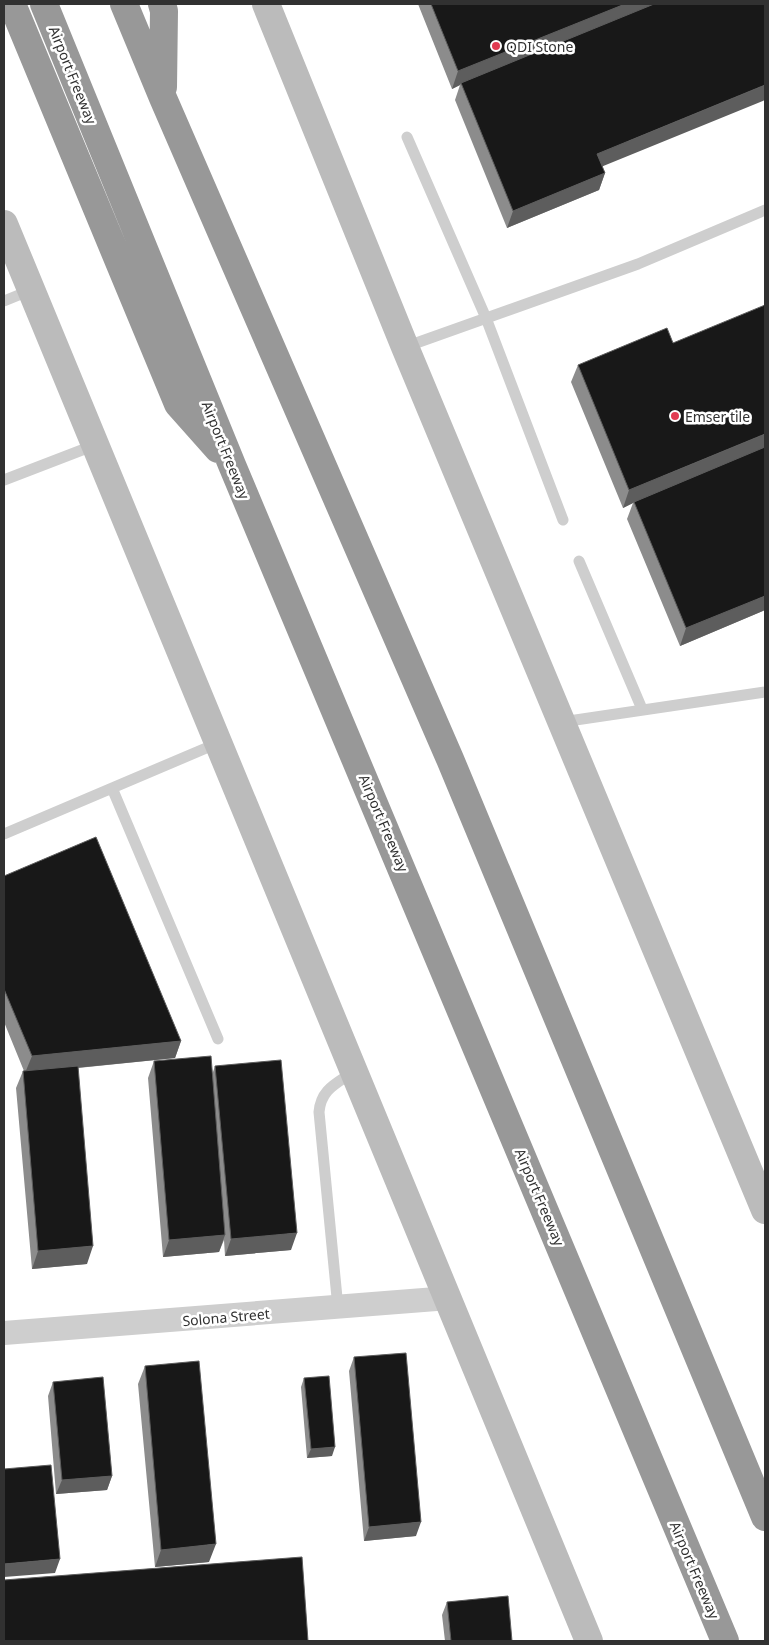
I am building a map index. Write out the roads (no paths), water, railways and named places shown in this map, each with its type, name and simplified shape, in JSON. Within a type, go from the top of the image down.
[{"type":"highway","points":[[12,4],[178,404],[232,465]]},
{"type":"highway","name":"Airport Freeway","points":[[44,4],[232,465],[725,1641]]},
{"type":"highway","points":[[124,4],[450,759],[765,1517]]},
{"type":"highway","points":[[162,4],[164,11],[163,98]]},
{"type":"main road","points":[[266,4],[405,347],[765,1210]]},
{"type":"main road","points":[[4,224],[589,1641]]},
{"type":"street","name":"Solona Street","points":[[4,1333],[449,1298]]},
{"type":"lane","points":[[407,137],[486,318],[563,520]]},
{"type":"lane","points":[[405,347],[638,264],[765,210]]},
{"type":"lane","points":[[4,301],[31,290]]},
{"type":"lane","points":[[4,480],[95,445]]},
{"type":"lane","points":[[579,561],[642,709]]},
{"type":"lane","points":[[562,722],[765,692]]},
{"type":"lane","points":[[4,834],[219,743]]},
{"type":"lane","points":[[112,788],[218,1039]]},
{"type":"lane","points":[[338,1308],[319,1112],[320,1099],[326,1090],[354,1071]]},
{"type":"place","name":"QDI Stone","points":[[496,46]]},
{"type":"place","name":"Emser tile","points":[[675,416]]}]
